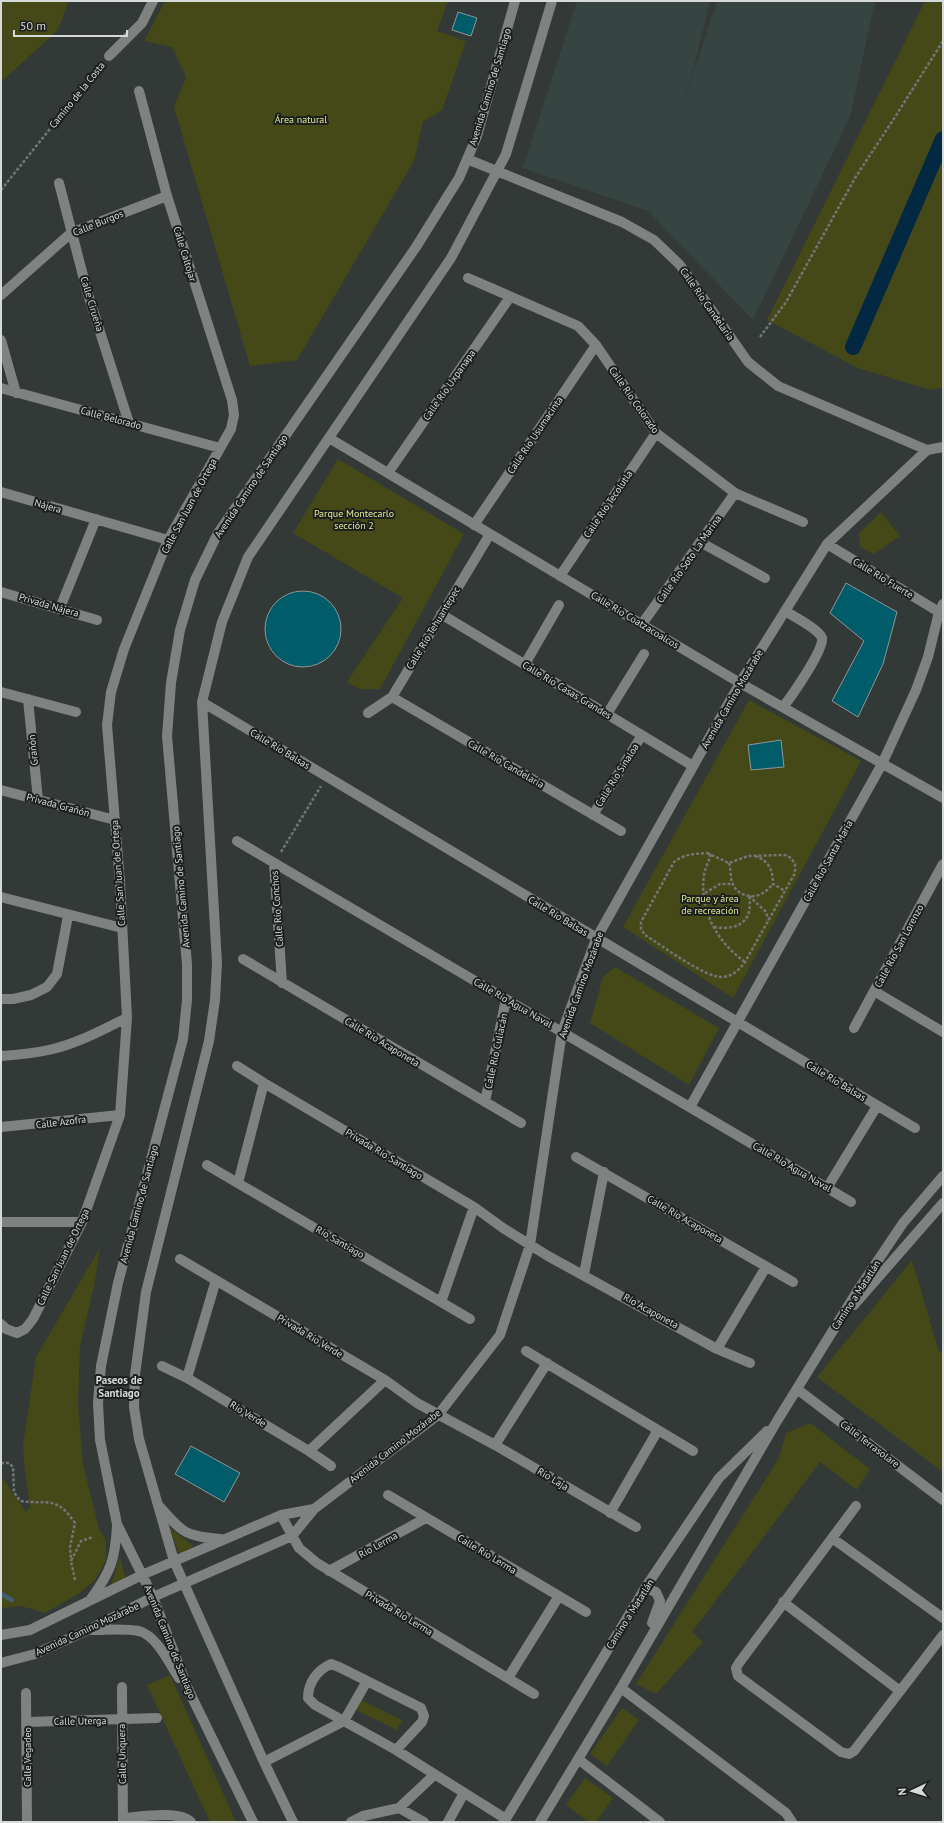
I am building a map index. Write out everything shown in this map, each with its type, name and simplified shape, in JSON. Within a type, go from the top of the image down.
[{"type":"street","name":"Camino de la Costa","points":[[109,56],[142,23],[153,1]]},
{"type":"street","name":"Avenida Camino de Santiago","points":[[253,1822],[188,1689],[153,1597],[117,1524],[100,1440],[98,1403],[101,1366],[118,1283],[183,1039],[187,1000],[187,964],[167,736],[170,683],[180,630],[195,580],[218,533],[416,247],[458,178],[477,136],[516,1]]},
{"type":"street","points":[[293,1822],[264,1762],[174,1561],[139,1439],[134,1407],[135,1375],[146,1292],[209,1041],[215,1000],[217,963],[202,702],[222,622],[248,557],[451,258],[506,154],[552,1]]},
{"type":"street","name":"Calle Caltojar","points":[[139,92],[167,196],[232,400],[234,415]]},
{"type":"street","name":"Calle Río Candelaria","points":[[467,159],[622,222],[654,240],[680,265],[748,362],[778,386],[927,450]]},
{"type":"street","name":"Calle Cirueña","points":[[59,184],[71,233],[129,423]]},
{"type":"street","name":"Calle Burgos","points":[[1,295],[71,233],[167,196]]},
{"type":"street","name":"Calle Río Colorado","points":[[468,278],[578,326],[596,345],[656,433],[735,493],[803,522]]},
{"type":"street","name":"Calle Río Uxpanapa","points":[[388,473],[510,297]]},
{"type":"street","points":[[1,340],[16,392]]},
{"type":"street","name":"Calle Río Usumacinta","points":[[474,525],[596,345]]},
{"type":"street","name":"Calle Belorado","points":[[1,388],[220,448]]},
{"type":"street","name":"Calle San Juan de Ortega","points":[[1,1324],[6,1329],[17,1333],[25,1329],[33,1319],[82,1222],[120,1115],[127,1018],[115,820],[107,725],[111,692],[124,649],[168,540],[220,448],[230,429],[234,415]]},
{"type":"street","name":"Calle Río Tecolutla","points":[[560,576],[656,433]]},
{"type":"street","name":"Calle Río Coatzacoalcos","points":[[329,438],[740,683],[943,798]]},
{"type":"street","points":[[927,450],[943,447]]},
{"type":"street","name":"Avenida Camino Mozárabe","points":[[1,1663],[35,1654],[90,1629],[153,1597],[292,1536],[314,1509],[438,1415],[500,1335],[530,1245],[562,1032],[596,939],[740,683],[827,544],[927,450]]},
{"type":"street","name":"Nájera","points":[[1,492],[168,540]]},
{"type":"street","name":"Calle Río Soto La Marina","points":[[642,624],[735,493]]},
{"type":"street","points":[[60,608],[96,519]]},
{"type":"street","name":"Calle Río Tehuantepec","points":[[368,713],[392,697],[490,534]]},
{"type":"street","points":[[700,542],[765,578]]},
{"type":"street","name":"Calle Río Fuerte","points":[[827,544],[941,608]]},
{"type":"street","name":"Privada Nájera","points":[[1,592],[97,620]]},
{"type":"street","points":[[525,664],[559,605]]},
{"type":"street","name":"Calle Río Santa María","points":[[690,1107],[882,764],[928,657],[941,608]]},
{"type":"street","points":[[783,707],[799,685],[821,647],[822,638],[818,632],[785,611]]},
{"type":"street","name":"Calle Río Casas Grandes","points":[[441,614],[693,766]]},
{"type":"street","points":[[607,714],[644,654]]},
{"type":"street","points":[[1,692],[76,712]]},
{"type":"street","name":"Calle Río Candelaria","points":[[392,697],[621,831]]},
{"type":"street","name":"Grañón","points":[[28,699],[38,800]]},
{"type":"street","name":"Calle Río Balsas","points":[[202,702],[596,939],[915,1128]]},
{"type":"street","name":"Calle Río Sinaloa","points":[[593,815],[642,735]]},
{"type":"street","name":"Privada Grañón","points":[[1,790],[115,820]]},
{"type":"street","name":"Calle Río Agua Naval","points":[[236,841],[851,1202]]},
{"type":"street","name":"Calle Río Conchos","points":[[274,863],[282,983]]},
{"type":"street","name":"Calle Río San Lorenzo","points":[[854,1028],[943,864]]},
{"type":"street","points":[[1,897],[68,916],[122,928]]},
{"type":"street","points":[[1,999],[13,999],[25,996],[47,987],[57,974],[68,916]]},
{"type":"street","name":"Calle Río Acaponeta","points":[[243,959],[521,1123]]},
{"type":"street","points":[[874,991],[943,1032]]},
{"type":"street","name":"Calle Río Culiacán","points":[[485,1102],[506,999]]},
{"type":"street","points":[[1,1056],[29,1054],[55,1049],[83,1039],[127,1018]]},
{"type":"street","name":"Privada Río Santiago","points":[[237,1066],[474,1207],[530,1245]]},
{"type":"street","points":[[238,1183],[264,1083]]},
{"type":"street","points":[[827,1188],[877,1106]]},
{"type":"street","name":"Calle Azofra","points":[[1,1128],[120,1115]]},
{"type":"street","name":"Calle Río Acaponeta","points":[[576,1157],[793,1282]]},
{"type":"street","name":"Río Santiago","points":[[207,1165],[470,1319]]},
{"type":"street","points":[[584,1274],[604,1172]]},
{"type":"street","name":"Camino a Matatlán","points":[[540,1822],[621,1688],[797,1388],[903,1223],[943,1176]]},
{"type":"street","points":[[837,1324],[943,1203]]},
{"type":"street","points":[[441,1302],[474,1207]]},
{"type":"street","points":[[1,1222],[82,1222]]},
{"type":"street","name":"Río Acaponeta","points":[[530,1245],[717,1348],[750,1363]]},
{"type":"street","name":"Privada Río Verde","points":[[180,1259],[385,1380],[417,1403],[438,1415]]},
{"type":"street","points":[[717,1348],[766,1266]]},
{"type":"street","points":[[187,1378],[216,1280]]},
{"type":"street","points":[[526,1351],[693,1451]]},
{"type":"street","points":[[495,1445],[547,1363]]},
{"type":"street","name":"Río Verde","points":[[162,1366],[187,1378],[309,1450],[331,1466]]},
{"type":"street","points":[[309,1450],[385,1380]]},
{"type":"street","name":"Calle Terrasolare","points":[[797,1388],[943,1500]]},
{"type":"street","name":"Río Laja","points":[[438,1415],[495,1445],[636,1527]]},
{"type":"street","name":"Camino a Matatlán","points":[[505,1820],[645,1588],[719,1478],[777,1421]]},
{"type":"street","points":[[610,1513],[658,1430]]},
{"type":"street","name":"Calle Río Lerma","points":[[388,1496],[586,1612]]},
{"type":"street","points":[[158,1504],[177,1526],[186,1533],[196,1537],[223,1540]]},
{"type":"street","points":[[856,1506],[739,1663],[736,1668],[738,1676],[841,1752],[849,1754],[854,1751],[943,1635]]},
{"type":"street","name":"Avenida Camino Mozárabe","points":[[1,1636],[30,1630],[142,1575],[281,1515],[314,1509]]},
{"type":"street","name":"Privada Río Lerma","points":[[281,1515],[299,1548],[330,1571],[534,1694]]},
{"type":"street","name":"Río Lerma","points":[[330,1571],[426,1518]]},
{"type":"street","points":[[90,1600],[106,1577],[111,1566],[115,1552],[117,1524]]},
{"type":"street","points":[[832,1538],[943,1618]]},
{"type":"street","points":[[634,1665],[660,1601],[656,1592],[645,1588]]},
{"type":"street","points":[[508,1678],[559,1596]]},
{"type":"street","points":[[783,1602],[900,1691]]},
{"type":"street","points":[[90,1629],[138,1631],[147,1635],[155,1642],[188,1689]]},
{"type":"street","points":[[396,1750],[422,1722],[424,1716],[421,1708],[331,1664],[322,1668],[308,1687],[308,1698],[315,1705],[396,1750],[505,1820]]},
{"type":"street","points":[[264,1762],[344,1721],[367,1681]]},
{"type":"street","name":"Calle Unquera","points":[[122,1687],[121,1720],[123,1820]]},
{"type":"street","points":[[621,1688],[786,1813],[792,1822]]},
{"type":"street","name":"Calle Vegadeo","points":[[26,1693],[27,1822]]},
{"type":"street","name":"Calle Uterga","points":[[27,1722],[157,1718]]},
{"type":"street","points":[[578,1759],[660,1822]]},
{"type":"street","points":[[351,1822],[363,1816],[399,1808],[434,1775]]},
{"type":"street","points":[[448,1822],[464,1793]]},
{"type":"street","points":[[399,1808],[424,1822]]},
{"type":"street","points":[[123,1820],[172,1815],[187,1818],[191,1822]]},
{"type":"path","points":[[760,338],[786,302],[854,178],[943,41]]},
{"type":"path","name":"Camino de la Costa","points":[[1,190],[109,56]]},
{"type":"path","name":"Calle Río Conchos","points":[[274,863],[326,777]]},
{"type":"path","points":[[689,854],[711,854],[729,863],[735,862],[741,858],[785,854],[791,858],[795,864],[795,873],[786,891],[745,962],[739,970],[732,975],[722,978],[709,976],[645,935],[641,929],[641,922],[674,862],[680,857],[689,854]]},
{"type":"path","points":[[711,854],[704,874],[704,893],[708,916],[713,927],[728,948],[745,962]]},
{"type":"path","points":[[749,896],[763,893],[773,884],[773,873],[768,864],[761,858],[754,856]]},
{"type":"path","points":[[729,863],[733,884],[741,893],[749,896],[764,911],[769,920]]},
{"type":"path","points":[[704,893],[720,884],[733,884]]},
{"type":"path","points":[[773,884],[786,891]]},
{"type":"path","points":[[713,927],[731,929],[746,920],[751,905],[749,896]]},
{"type":"path","points":[[1,1463],[9,1463],[13,1466],[14,1492],[20,1501],[55,1503],[71,1516],[75,1523],[70,1547],[74,1580]]},
{"type":"path","points":[[71,1561],[81,1541],[93,1537]]},
{"type":"shaded area","points":[[577,1],[710,1],[693,71],[681,110],[717,1],[875,1],[850,117],[753,320],[648,211],[523,168]]},
{"type":"green space","points":[[1,1],[69,1],[58,30],[1,82]]},
{"type":"green space","name":"Área natural","points":[[165,1],[448,1],[437,31],[466,41],[442,110],[423,122],[414,161],[297,360],[250,366],[174,107],[186,77],[172,47],[144,41]]},
{"type":"green space","points":[[925,1],[943,1],[943,387],[930,390],[858,368],[767,320]]},
{"type":"green space","name":"Parque Montecarlo sección 2","points":[[338,459],[464,534],[380,689],[360,689],[347,682],[403,598],[293,533]]},
{"type":"green space","points":[[881,512],[900,536],[874,554],[860,547],[859,533]]},
{"type":"green space","name":"Parque y área de recreación","points":[[749,700],[861,761],[733,998],[623,927]]},
{"type":"green space","points":[[615,967],[719,1028],[689,1085],[590,1023],[603,977]]},
{"type":"green space","points":[[100,1248],[94,1286],[80,1346],[78,1404],[83,1464],[99,1529],[106,1540],[106,1560],[95,1580],[80,1593],[45,1613],[21,1606],[1,1608],[1,1476],[26,1512],[30,1507],[23,1445],[36,1357]]},
{"type":"green space","points":[[912,1260],[939,1352],[943,1351],[943,1472],[817,1377]]},
{"type":"green space","points":[[810,1423],[870,1469],[857,1490],[820,1462],[692,1632],[703,1642],[656,1694],[636,1684],[779,1458],[786,1433]]},
{"type":"green space","points":[[170,1528],[194,1546],[179,1554]]},
{"type":"green space","points":[[120,1556],[125,1578],[111,1586]]},
{"type":"green space","points":[[170,1675],[236,1822],[210,1822],[147,1685]]},
{"type":"green space","points":[[361,1700],[402,1720],[397,1730],[356,1710]]},
{"type":"green space","points":[[622,1708],[639,1720],[607,1766],[590,1754]]},
{"type":"green space","points":[[585,1778],[613,1798],[596,1822],[589,1822],[566,1805]]},
{"type":"building","points":[[458,12],[477,18],[471,36],[452,30]]},
{"type":"building","points":[[846,583],[897,612],[883,664],[858,717],[832,701],[864,641],[830,613]]},
{"type":"building","points":[[303,591],[317,594],[330,602],[338,615],[341,629],[338,643],[330,656],[317,664],[303,667],[289,664],[276,656],[268,643],[265,629],[268,615],[276,602],[289,594]]},
{"type":"building","points":[[781,740],[784,767],[751,770],[748,745]]},
{"type":"building","points":[[191,1446],[240,1473],[224,1502],[175,1474]]},
{"type":"waterway","points":[[853,347],[943,139]]},
{"type":"waterway","points":[[1,1594],[12,1600]]},
{"type":"district","name":"Paseos de Santiago","points":[[119,1386]]}]
